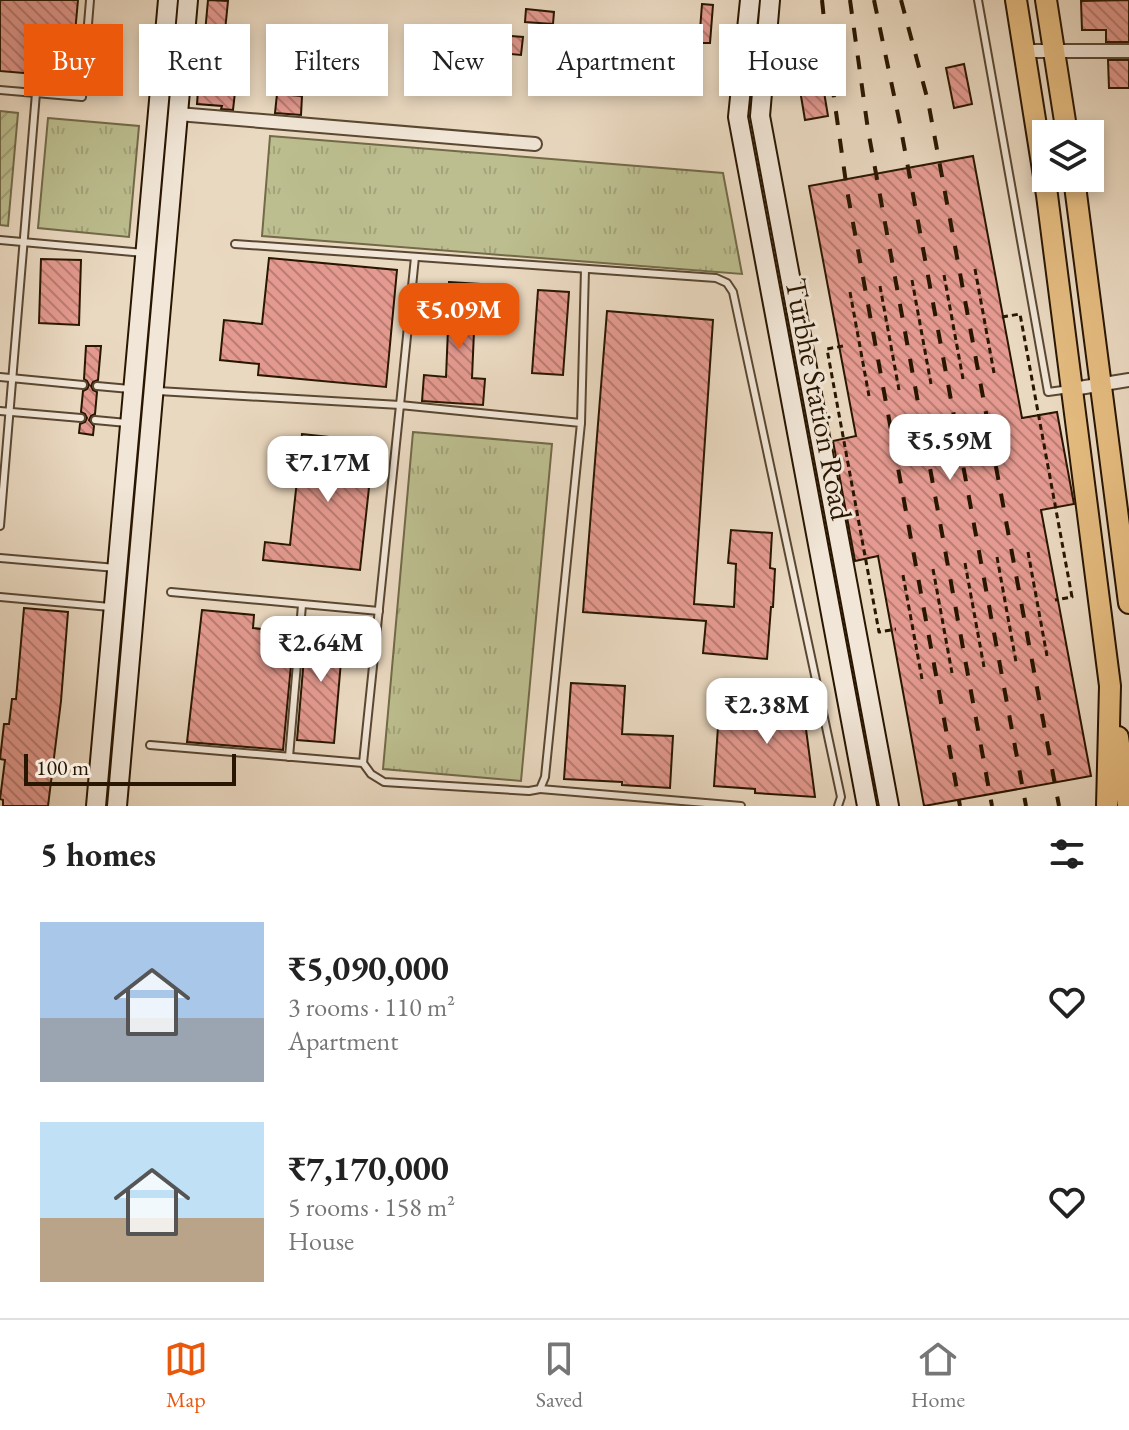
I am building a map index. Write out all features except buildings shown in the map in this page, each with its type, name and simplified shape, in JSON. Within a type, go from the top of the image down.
[{"type":"main road","points":[[1016,0],[1073,389],[1128,806]]},
{"type":"main road","points":[[1046,0],[1065,120]]},
{"type":"main road","points":[[1076,192],[1129,603]]},
{"type":"main road","points":[[1107,806],[1110,686]]},
{"type":"street","points":[[96,806],[168,0]]},
{"type":"street","points":[[117,806],[188,0]]},
{"type":"street","name":"Turbhe Station Road","points":[[750,0],[738,117],[867,806]]},
{"type":"street","name":"Turbhe Station Road","points":[[770,0],[760,116],[889,806]]},
{"type":"street","points":[[1025,51],[1129,51]]},
{"type":"street","points":[[178,114],[535,144]]},
{"type":"street","points":[[766,268],[788,263]]},
{"type":"street","points":[[1073,389],[1129,380]]},
{"type":"street","points":[[809,499],[831,495]]},
{"type":"street","points":[[851,724],[873,719]]},
{"type":"lane","points":[[88,24],[90,0]]},
{"type":"lane","points":[[978,0],[1048,392],[1073,389]]},
{"type":"lane","points":[[0,90],[24,92]]},
{"type":"lane","points":[[0,526],[36,96]]},
{"type":"lane","points":[[0,240],[145,253]]},
{"type":"lane","points":[[235,244],[716,278],[727,283],[733,292],[841,797],[838,806]]},
{"type":"lane","points":[[415,257],[363,763],[371,774],[384,782],[529,791],[540,789],[741,806]]},
{"type":"lane","points":[[540,789],[545,777],[581,423],[585,269]]},
{"type":"lane","points":[[0,377],[83,385]]},
{"type":"lane","points":[[97,386],[400,405],[581,423]]},
{"type":"lane","points":[[0,411],[81,418]]},
{"type":"lane","points":[[95,420],[150,425]]},
{"type":"lane","points":[[0,558],[116,574],[136,584]]},
{"type":"lane","points":[[171,592],[379,611]]},
{"type":"lane","points":[[0,597],[114,607]]},
{"type":"lane","points":[[289,757],[302,605]]},
{"type":"lane","points":[[102,737],[123,739]]},
{"type":"lane","points":[[150,745],[363,763]]},
{"type":"path","points":[[975,269],[994,373]]},
{"type":"path","points":[[944,275],[963,379]]},
{"type":"path","points":[[912,280],[931,384]]},
{"type":"path","points":[[880,286],[899,390]]},
{"type":"path","points":[[850,292],[869,396]]},
{"type":"path","points":[[1002,317],[1020,314],[1072,597],[1055,600]]},
{"type":"path","points":[[843,346],[827,349],[879,632],[896,629]]},
{"type":"path","points":[[1028,552],[1047,656]]},
{"type":"path","points":[[997,557],[1016,662]]},
{"type":"path","points":[[965,563],[984,667]]},
{"type":"path","points":[[933,569],[952,673]]},
{"type":"path","points":[[903,575],[922,679]]},
{"type":"green space","points":[[0,111],[18,113],[8,226],[0,225]]},
{"type":"green space","points":[[48,118],[139,126],[129,237],[38,228]]},
{"type":"green space","points":[[270,136],[723,173],[742,274],[262,236]]},
{"type":"green space","points":[[413,432],[552,444],[521,781],[383,769]]},
{"type":"railway","points":[[822,0],[847,190],[960,806]]},
{"type":"railway","points":[[850,0],[868,130],[992,806]]},
{"type":"railway","points":[[874,0],[900,124],[1026,806]]},
{"type":"railway","points":[[901,0],[928,101],[1059,806]]}]
